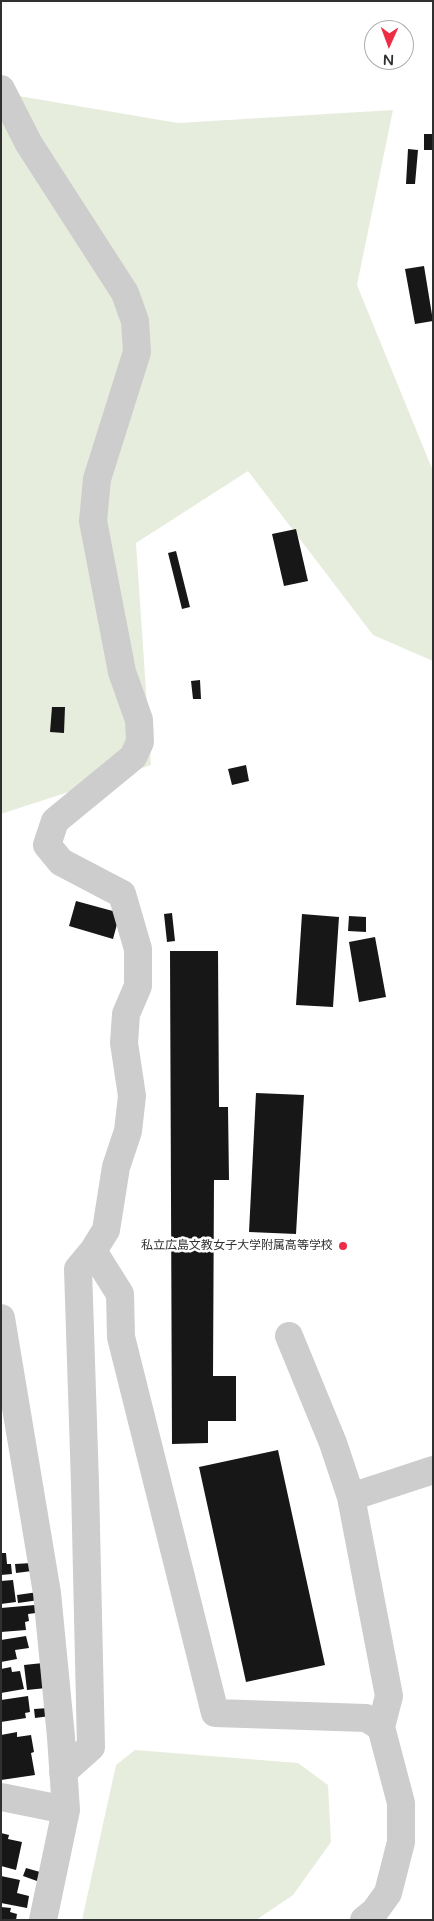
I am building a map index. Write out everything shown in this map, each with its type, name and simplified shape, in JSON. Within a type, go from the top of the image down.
[{"type":"street","points":[[1,89],[29,144],[125,292],[135,321],[137,352],[97,479],[94,521],[122,672],[139,720],[140,742],[133,757],[55,821],[47,845],[61,862],[122,894],[138,949],[138,986],[126,1014],[124,1043],[132,1096],[128,1131],[116,1167],[106,1230],[93,1252],[78,1269],[85,1484],[90,1747],[64,1772]]},
{"type":"street","points":[[93,1252],[120,1294],[122,1337],[215,1713],[366,1718],[381,1727]]},
{"type":"street","points":[[1,1318],[47,1593],[64,1772],[66,1810],[43,1920]]},
{"type":"street","points":[[289,1336],[333,1443],[351,1497],[389,1696],[381,1727],[401,1803],[401,1842],[388,1893],[375,1911],[364,1920]]},
{"type":"street","points":[[351,1497],[433,1470]]},
{"type":"street","points":[[1,1797],[66,1810]]},
{"type":"green space","points":[[1,93],[178,123],[393,110],[357,285],[433,471],[433,661],[373,635],[248,471],[136,543],[151,765],[1,814]]},
{"type":"green space","points":[[135,1750],[298,1763],[328,1785],[331,1842],[293,1895],[256,1920],[82,1920],[116,1765]]},
{"type":"building","points":[[424,134],[433,134],[433,150],[424,150]]},
{"type":"building","points":[[408,149],[418,150],[415,184],[406,184]]},
{"type":"building","points":[[424,266],[433,321],[415,324],[405,269]]},
{"type":"building","points":[[296,529],[308,581],[284,586],[272,534]]},
{"type":"building","points":[[176,551],[190,607],[182,609],[168,553]]},
{"type":"building","points":[[200,680],[201,699],[193,699],[191,681]]},
{"type":"building","points":[[52,707],[65,707],[64,733],[50,732]]},
{"type":"building","points":[[246,765],[249,781],[232,785],[228,769]]},
{"type":"building","points":[[76,901],[120,913],[113,939],[69,926]]},
{"type":"building","points":[[172,913],[175,941],[167,942],[164,914]]},
{"type":"building","points":[[302,914],[339,917],[333,1007],[296,1005]]},
{"type":"building","points":[[349,916],[366,917],[366,932],[348,931]]},
{"type":"building","points":[[375,937],[386,997],[359,1002],[349,942]]},
{"type":"building","points":[[170,951],[218,951],[219,1107],[228,1107],[229,1180],[214,1180],[213,1376],[236,1376],[236,1421],[208,1421],[208,1443],[172,1444]]},
{"type":"building","points":[[256,1093],[304,1095],[296,1234],[249,1232]]},
{"type":"building","points":[[278,1450],[325,1665],[246,1682],[199,1467]]},
{"type":"building","points":[[1,1553],[6,1553],[7,1564],[11,1564],[12,1574],[1,1575]]},
{"type":"building","points":[[32,1563],[32,1571],[16,1573],[15,1564]]},
{"type":"building","points":[[13,1580],[16,1602],[1,1604],[1,1581]]},
{"type":"building","points":[[38,1592],[39,1600],[18,1603],[17,1595]]},
{"type":"building","points":[[35,1605],[36,1613],[28,1614],[29,1621],[25,1622],[26,1630],[1,1632],[1,1608]]},
{"type":"building","points":[[26,1636],[29,1648],[15,1650],[17,1659],[1,1662],[1,1640]]},
{"type":"building","points":[[43,1663],[46,1688],[27,1690],[24,1665]]},
{"type":"building","points":[[11,1667],[12,1672],[20,1671],[24,1689],[1,1693],[1,1669]]},
{"type":"building","points":[[28,1696],[30,1712],[25,1713],[26,1718],[1,1722],[1,1700]]},
{"type":"building","points":[[49,1708],[50,1716],[35,1718],[34,1709]]},
{"type":"building","points":[[17,1732],[17,1737],[31,1735],[34,1752],[31,1753],[35,1775],[1,1780],[1,1735]]},
{"type":"building","points":[[1,1833],[9,1835],[8,1839],[22,1842],[16,1870],[1,1866]]},
{"type":"building","points":[[26,1868],[40,1872],[37,1881],[23,1876]]},
{"type":"building","points":[[1,1876],[20,1880],[17,1893],[29,1896],[27,1908],[1,1903]]},
{"type":"building","points":[[1,1907],[11,1908],[10,1912],[17,1914],[16,1920],[1,1920]]},
{"type":"place","name":"私立広島文教女子大学附属高等学校","points":[[343,1246]]}]
